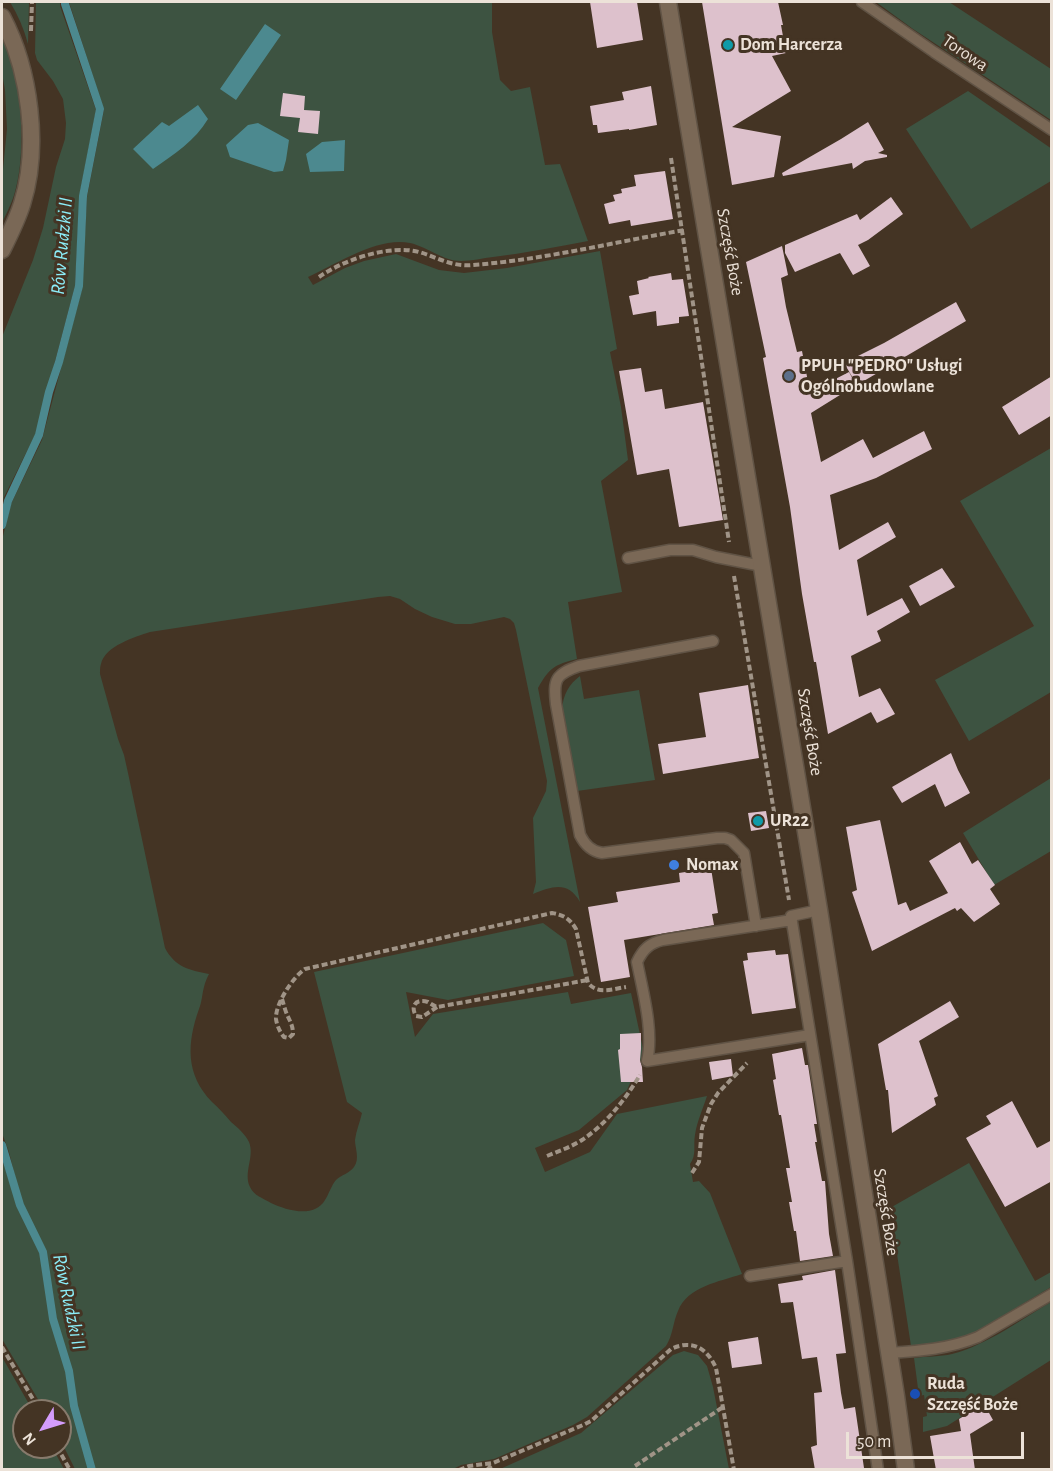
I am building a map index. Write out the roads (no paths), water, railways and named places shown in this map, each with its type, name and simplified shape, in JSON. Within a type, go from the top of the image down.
[{"type":"street","name":"Szczęść Boże","points":[[668,2],[819,910],[906,1470]]},
{"type":"street","points":[[2,17],[18,57],[28,102],[30,150],[22,206],[2,250]]},
{"type":"lane","name":"Torowa","points":[[862,2],[1052,130]]},
{"type":"lane","points":[[628,558],[670,550],[693,550],[762,566]]},
{"type":"lane","points":[[713,641],[579,666],[560,675],[555,681],[554,692],[580,835],[584,843],[596,852],[602,853],[717,838],[731,840],[744,853],[756,926]]},
{"type":"lane","points":[[810,1035],[647,1061],[649,1038],[638,962],[646,947],[655,942],[756,926],[819,910]]},
{"type":"lane","points":[[792,918],[878,1470]]},
{"type":"lane","points":[[750,1276],[847,1261]]},
{"type":"lane","points":[[889,1353],[952,1346],[965,1342],[978,1337],[1052,1294]]},
{"type":"water","points":[[265,24],[281,35],[236,100],[220,89]]},
{"type":"water","points":[[198,105],[208,119],[203,127],[184,147],[153,169],[133,149],[162,122],[169,126]]},
{"type":"water","points":[[258,123],[289,140],[283,171],[274,172],[230,157],[226,145],[248,125]]},
{"type":"water","points":[[345,140],[344,171],[310,172],[306,154],[322,142]]},
{"type":"waterway","name":"Rów Rudzki II","points":[[2,525],[8,501],[39,435],[79,286],[83,196],[100,109],[65,2]]},
{"type":"waterway","name":"Rów Rudzki II","points":[[2,1145],[20,1205],[43,1252],[53,1319],[69,1371],[74,1406],[92,1470]]},
{"type":"place","name":"Dom Harcerza","points":[[728,45]]},
{"type":"place","name":"PPUH \"PEDRO\" Usługi Ogólnobudowlane","points":[[789,376]]},
{"type":"place","name":"UR22","points":[[758,821]]},
{"type":"place","name":"Nomax","points":[[674,865]]},
{"type":"place","name":"Ruda Szczęść Boże","points":[[915,1394]]}]
